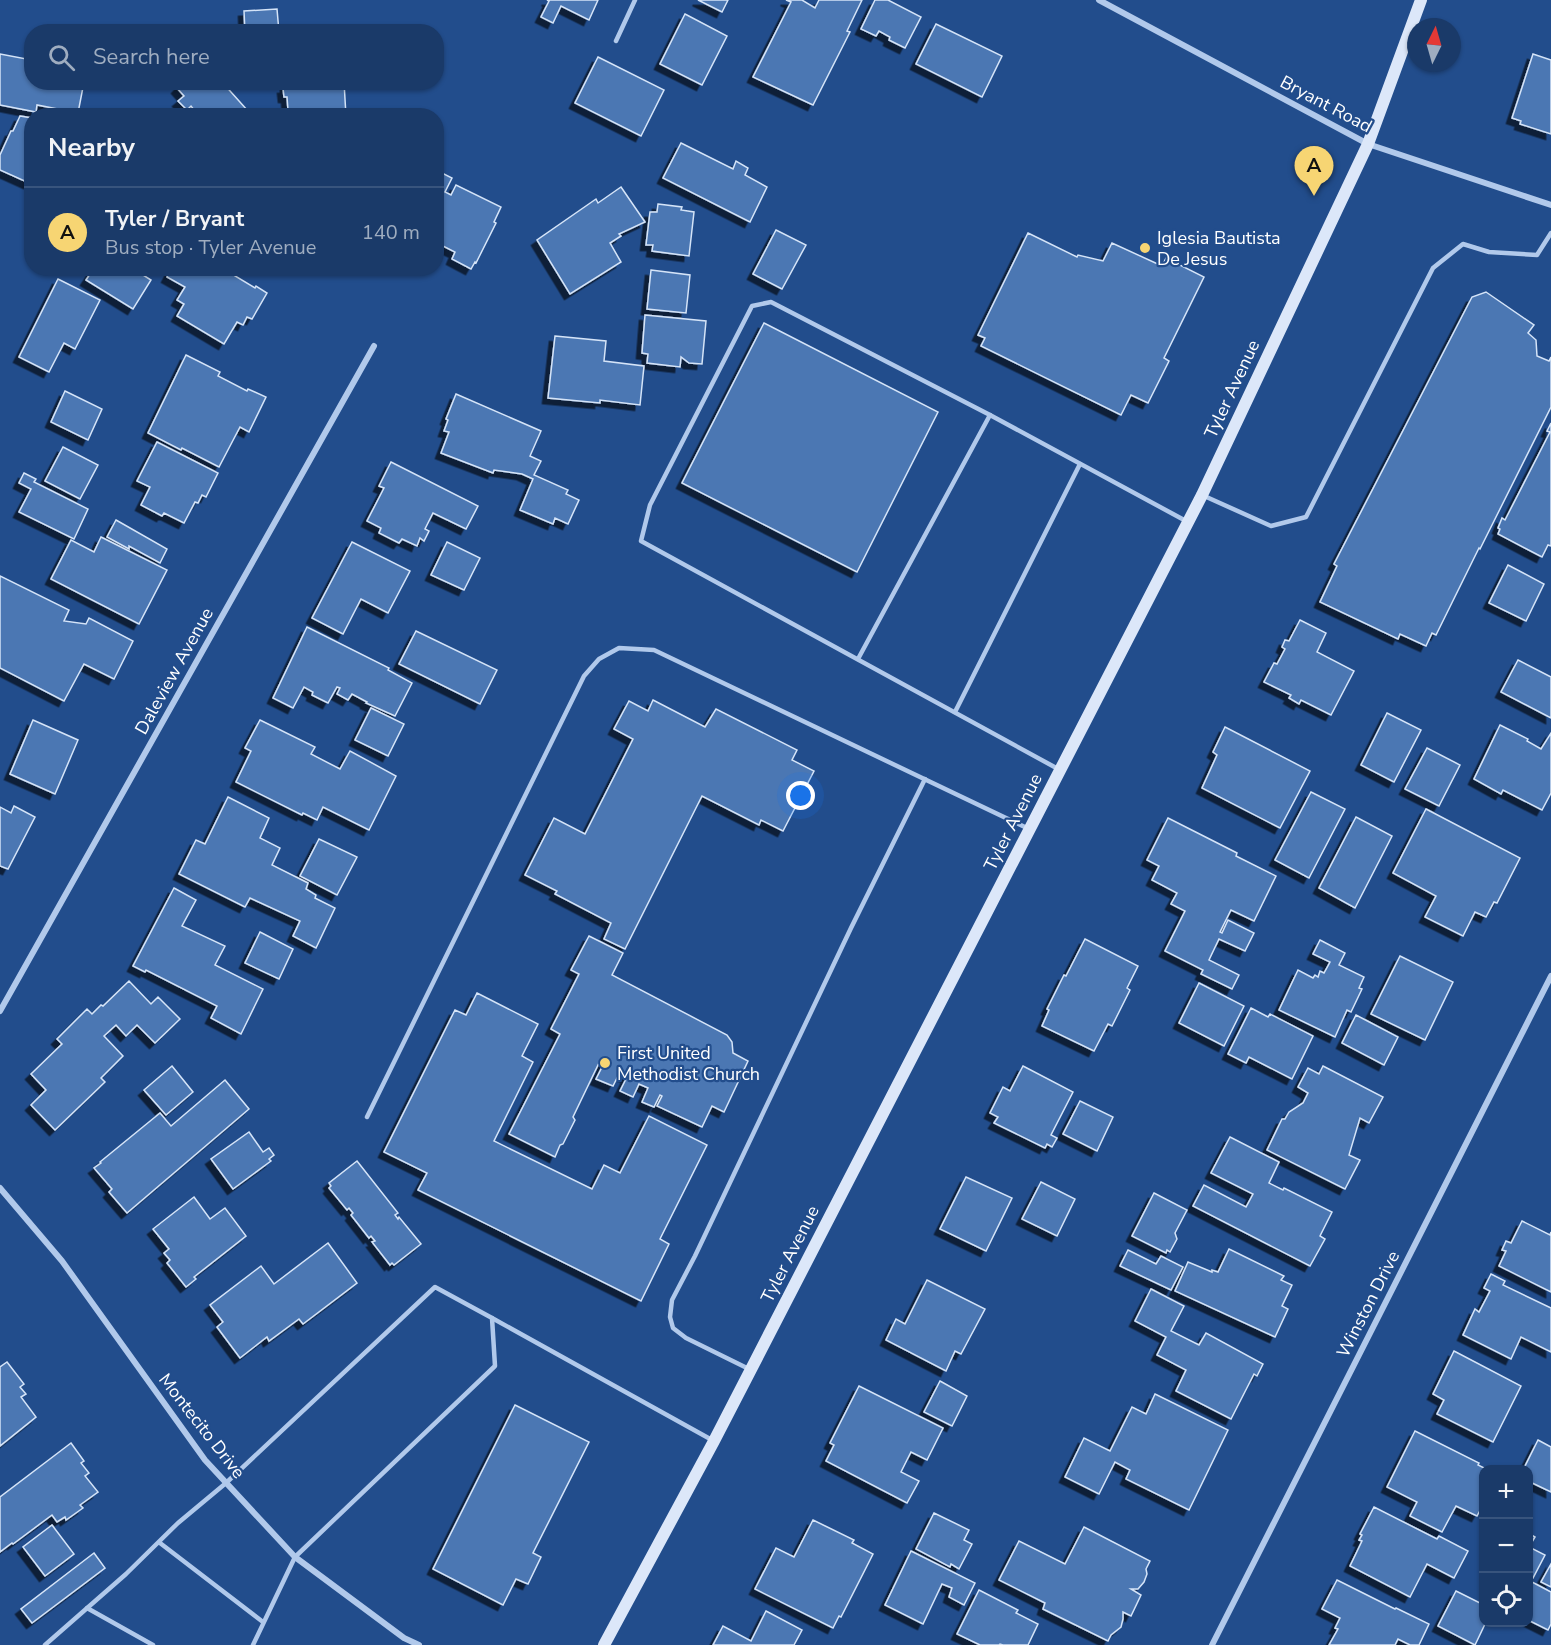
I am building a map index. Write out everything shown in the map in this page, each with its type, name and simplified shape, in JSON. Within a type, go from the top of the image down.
[{"type":"main road","name":"Tyler Avenue","points":[[604,1645],[751,1370],[1202,495],[1368,144],[1421,0]]},
{"type":"street","name":"Bryant Road","points":[[1100,0],[1368,144],[1551,205]]},
{"type":"street","name":"Daleview Avenue","points":[[0,1011],[374,346]]},
{"type":"street","name":"Winston Drive","points":[[1212,1645],[1551,976]]},
{"type":"street","name":"Montecito Drive","points":[[0,1188],[62,1261],[206,1460],[226,1483],[295,1557],[404,1638],[419,1645]]},
{"type":"lane","points":[[616,41],[635,0]]},
{"type":"lane","points":[[1202,495],[1271,526],[1306,517],[1433,268],[1463,244],[1489,252],[1537,255],[1551,233]]},
{"type":"lane","points":[[1060,770],[641,541],[650,505],[752,306],[771,302],[990,415],[1187,522]]},
{"type":"lane","points":[[858,659],[990,415]]},
{"type":"lane","points":[[955,712],[1080,464]]},
{"type":"lane","points":[[367,1117],[584,676],[599,659],[620,648],[654,650],[1029,829]]},
{"type":"lane","points":[[751,1370],[686,1338],[673,1328],[670,1317],[672,1300],[925,779]]},
{"type":"lane","points":[[45,1645],[160,1543],[178,1523],[226,1483],[435,1287],[714,1441]]},
{"type":"lane","points":[[253,1645],[295,1557],[495,1366],[492,1318]]},
{"type":"lane","points":[[160,1543],[263,1622]]},
{"type":"lane","points":[[87,1608],[153,1645]]},
{"type":"building","points":[[547,0],[598,0],[589,20],[561,6],[553,23],[541,17],[549,1]]},
{"type":"building","points":[[698,0],[728,0],[722,12]]},
{"type":"building","points":[[786,0],[802,0],[815,8],[819,0],[862,0],[847,31],[850,32],[813,105],[753,77],[791,2]]},
{"type":"building","points":[[875,0],[888,0],[921,17],[905,48],[889,40],[890,37],[879,31],[876,36],[861,29]]},
{"type":"building","points":[[277,9],[278,24],[245,24],[244,11]]},
{"type":"building","points":[[685,14],[727,36],[702,85],[660,64]]},
{"type":"building","points":[[936,24],[1002,56],[982,97],[916,64]]},
{"type":"building","points":[[0,54],[24,58],[24,90],[82,90],[79,108],[52,108],[37,105],[37,108],[24,110],[0,105]]},
{"type":"building","points":[[1533,54],[1551,60],[1551,134],[1520,124],[1521,121],[1512,118]]},
{"type":"building","points":[[598,57],[664,90],[641,136],[575,103]]},
{"type":"building","points":[[179,90],[229,90],[245,108],[193,108],[191,106],[185,108],[178,101],[184,96]]},
{"type":"building","points":[[283,90],[344,90],[346,108],[288,108],[287,97],[284,97]]},
{"type":"building","points":[[20,116],[24,117],[24,181],[0,170],[0,155]]},
{"type":"building","points":[[681,143],[733,169],[736,161],[748,168],[745,175],[767,187],[750,222],[663,178]]},
{"type":"building","points":[[444,174],[452,178],[445,192],[451,195],[456,185],[501,207],[494,222],[496,223],[471,269],[452,259],[455,252],[444,246]]},
{"type":"building","points":[[621,187],[645,222],[619,234],[621,236],[610,243],[621,262],[570,294],[537,240],[596,199],[598,203]]},
{"type":"building","points":[[658,204],[682,207],[681,210],[694,212],[689,256],[652,251],[653,245],[646,245],[650,212],[657,212]]},
{"type":"building","points":[[776,230],[806,245],[782,289],[753,274]]},
{"type":"building","points":[[1028,233],[1077,257],[1078,255],[1103,261],[1112,243],[1162,266],[1166,258],[1204,277],[1164,358],[1169,361],[1148,403],[1131,395],[1121,415],[981,346],[985,338],[978,335]]},
{"type":"building","points":[[651,270],[690,275],[686,313],[647,309]]},
{"type":"building","points":[[89,276],[145,276],[151,280],[133,309],[86,280]]},
{"type":"building","points":[[235,276],[267,293],[252,319],[247,317],[243,325],[237,322],[224,344],[177,316],[184,304],[177,300],[185,287],[167,277]]},
{"type":"building","points":[[58,279],[100,300],[75,349],[64,343],[49,372],[19,357]]},
{"type":"building","points":[[1486,292],[1534,325],[1528,333],[1536,340],[1537,356],[1549,361],[1551,357],[1551,407],[1436,635],[1432,633],[1426,646],[1400,634],[1398,639],[1320,602],[1337,566],[1334,564],[1472,297]]},
{"type":"building","points":[[645,315],[706,321],[702,364],[689,363],[681,357],[680,367],[647,363],[648,354],[642,353]]},
{"type":"building","points":[[764,323],[938,412],[857,572],[682,483]]},
{"type":"building","points":[[555,336],[606,341],[604,361],[644,366],[640,405],[600,400],[600,403],[548,398]]},
{"type":"building","points":[[186,355],[220,372],[218,376],[247,391],[248,389],[266,397],[249,432],[240,427],[219,467],[148,433]]},
{"type":"building","points":[[65,391],[102,409],[88,440],[51,422]]},
{"type":"building","points":[[456,394],[541,431],[530,456],[541,461],[534,475],[568,490],[566,494],[579,500],[568,524],[555,518],[553,524],[520,510],[533,479],[522,474],[494,470],[493,473],[441,453],[449,432],[444,431],[448,420],[446,419]]},
{"type":"building","points":[[1551,423],[1551,546],[1548,545],[1542,557],[1498,534],[1500,529],[1498,528],[1502,518],[1505,520],[1550,432],[1547,431]]},
{"type":"building","points":[[157,442],[218,473],[206,497],[202,495],[198,503],[195,502],[184,523],[164,513],[162,516],[141,505],[150,487],[137,481]]},
{"type":"building","points":[[63,447],[98,465],[80,499],[45,481]]},
{"type":"building","points":[[391,462],[478,506],[466,529],[433,513],[425,529],[429,531],[424,541],[420,538],[417,546],[402,539],[399,543],[379,533],[381,528],[367,521],[384,488],[379,486]]},
{"type":"building","points":[[24,473],[36,479],[34,482],[88,509],[74,539],[19,512],[31,489],[19,483]]},
{"type":"building","points":[[116,520],[167,549],[160,563],[107,537]]},
{"type":"building","points":[[101,537],[167,570],[139,624],[51,579],[71,540],[94,552]]},
{"type":"building","points":[[352,542],[410,571],[388,613],[361,599],[343,634],[312,618]]},
{"type":"building","points":[[447,542],[480,558],[464,590],[431,575]]},
{"type":"building","points":[[1508,565],[1544,584],[1526,621],[1489,603]]},
{"type":"building","points":[[0,576],[69,610],[64,621],[86,624],[89,618],[133,641],[114,679],[84,664],[64,701],[0,668]]},
{"type":"building","points":[[1300,620],[1326,633],[1317,652],[1354,671],[1331,715],[1301,700],[1299,704],[1289,698],[1291,695],[1264,682],[1285,649],[1282,647],[1285,640],[1289,641]]},
{"type":"building","points":[[307,627],[389,668],[388,670],[412,683],[395,716],[352,694],[348,700],[337,694],[340,688],[337,687],[328,703],[312,695],[313,692],[304,687],[293,708],[273,698]]},
{"type":"building","points":[[416,631],[497,670],[480,704],[399,664]]},
{"type":"building","points":[[1518,660],[1551,677],[1551,718],[1501,692]]},
{"type":"building","points":[[653,700],[705,727],[716,709],[797,750],[792,760],[814,771],[783,831],[761,820],[759,825],[702,796],[625,949],[604,939],[611,923],[555,894],[557,891],[525,875],[554,818],[585,834],[633,739],[614,729],[629,701],[648,711]]},
{"type":"building","points":[[371,708],[404,724],[388,756],[355,740]]},
{"type":"building","points":[[1387,713],[1421,730],[1394,782],[1361,765]]},
{"type":"building","points":[[33,720],[78,740],[55,794],[10,774]]},
{"type":"building","points":[[260,720],[315,747],[311,754],[340,769],[350,751],[396,776],[369,830],[323,807],[317,820],[303,813],[302,815],[236,782],[251,751],[245,748]]},
{"type":"building","points":[[1500,725],[1528,739],[1527,741],[1541,749],[1551,733],[1551,793],[1542,810],[1503,790],[1501,794],[1474,779]]},
{"type":"building","points":[[1225,727],[1310,771],[1280,828],[1202,788],[1217,755],[1213,752]]},
{"type":"building","points":[[1427,748],[1460,765],[1439,806],[1405,789]]},
{"type":"building","points":[[1311,792],[1345,809],[1309,878],[1275,860]]},
{"type":"building","points":[[228,797],[269,818],[260,838],[280,848],[272,865],[308,883],[306,889],[316,895],[315,898],[335,908],[316,948],[293,936],[300,921],[250,898],[245,907],[179,874],[196,840],[205,844]]},
{"type":"building","points":[[14,806],[35,817],[8,869],[0,866],[0,807],[11,813]]},
{"type":"building","points":[[1426,809],[1520,858],[1497,903],[1494,902],[1486,917],[1475,912],[1463,936],[1425,917],[1436,896],[1393,873]]},
{"type":"building","points":[[1356,817],[1392,836],[1355,908],[1319,888]]},
{"type":"building","points":[[1168,818],[1237,853],[1236,856],[1276,876],[1254,921],[1231,910],[1220,932],[1222,933],[1228,920],[1254,933],[1245,951],[1219,939],[1209,960],[1239,975],[1232,989],[1201,974],[1203,970],[1165,951],[1185,911],[1171,904],[1177,893],[1152,880],[1159,866],[1147,860]]},
{"type":"building","points":[[319,839],[357,857],[337,895],[300,876]]},
{"type":"building","points":[[174,888],[196,900],[182,926],[225,946],[215,965],[263,989],[241,1034],[211,1018],[217,1006],[146,970],[145,972],[133,966]]},
{"type":"building","points":[[260,932],[293,949],[279,979],[245,963]]},
{"type":"building","points":[[589,936],[623,953],[612,975],[727,1035],[732,1042],[733,1053],[748,1061],[724,1112],[712,1106],[702,1127],[657,1106],[662,1096],[660,1095],[654,1107],[642,1102],[648,1088],[639,1084],[633,1097],[620,1091],[627,1077],[619,1074],[613,1086],[596,1079],[603,1065],[599,1063],[573,1117],[575,1120],[555,1157],[509,1134],[560,1034],[551,1029],[579,974],[571,970]]},
{"type":"building","points":[[1085,939],[1138,966],[1127,988],[1130,990],[1112,1026],[1108,1024],[1094,1051],[1042,1026],[1049,1010],[1047,1009]]},
{"type":"building","points":[[1320,940],[1345,953],[1339,965],[1364,977],[1359,988],[1362,989],[1351,1012],[1347,1010],[1335,1037],[1279,1010],[1298,970],[1313,978],[1315,975],[1318,977],[1320,971],[1324,973],[1330,962],[1313,954]]},
{"type":"building","points":[[1400,956],[1453,982],[1425,1040],[1371,1014]]},
{"type":"building","points":[[129,981],[151,1004],[158,997],[180,1019],[155,1043],[137,1025],[126,1036],[116,1025],[104,1036],[123,1056],[101,1078],[105,1082],[55,1130],[31,1105],[46,1090],[31,1074],[62,1044],[57,1039],[87,1009],[92,1014]]},
{"type":"building","points":[[1199,983],[1244,1006],[1224,1046],[1179,1023]]},
{"type":"building","points":[[477,993],[538,1024],[522,1056],[533,1062],[494,1141],[592,1189],[604,1165],[620,1173],[649,1116],[707,1145],[660,1239],[669,1244],[641,1301],[418,1190],[427,1173],[384,1152],[455,1010],[466,1015]]},
{"type":"building","points":[[1251,1008],[1268,1017],[1270,1014],[1313,1036],[1292,1079],[1249,1057],[1246,1063],[1228,1054]]},
{"type":"building","points":[[1356,1015],[1398,1037],[1384,1065],[1342,1043]]},
{"type":"building","points":[[172,1066],[193,1092],[166,1115],[144,1090]]},
{"type":"building","points":[[1023,1066],[1073,1092],[1051,1135],[1057,1138],[1052,1147],[1047,1144],[1045,1148],[994,1123],[998,1117],[990,1113],[1003,1087],[1010,1091]]},
{"type":"building","points":[[1323,1066],[1383,1097],[1369,1123],[1360,1118],[1349,1155],[1360,1160],[1345,1189],[1267,1150],[1282,1119],[1285,1119],[1289,1112],[1303,1103],[1308,1093],[1298,1087],[1308,1068],[1319,1074]]},
{"type":"building","points":[[225,1080],[249,1109],[127,1213],[109,1192],[112,1189],[94,1168],[160,1113],[171,1126]]},
{"type":"building","points":[[1080,1101],[1113,1117],[1097,1151],[1063,1134]]},
{"type":"building","points":[[249,1132],[263,1152],[269,1148],[274,1155],[269,1159],[271,1161],[233,1189],[211,1159]]},
{"type":"building","points":[[1230,1137],[1279,1162],[1269,1183],[1332,1212],[1320,1236],[1325,1239],[1310,1266],[1193,1206],[1204,1185],[1246,1207],[1253,1194],[1211,1173]]},
{"type":"building","points":[[357,1161],[398,1213],[395,1215],[398,1219],[399,1217],[421,1244],[394,1265],[392,1263],[390,1265],[372,1242],[375,1241],[371,1236],[369,1238],[351,1215],[353,1213],[349,1208],[347,1210],[329,1188],[331,1186],[329,1183]]},
{"type":"building","points":[[966,1177],[1012,1198],[986,1251],[940,1229]]},
{"type":"building","points":[[1041,1182],[1075,1199],[1057,1236],[1022,1219]]},
{"type":"building","points":[[1154,1193],[1187,1210],[1175,1233],[1177,1239],[1170,1252],[1167,1250],[1166,1253],[1132,1236]]},
{"type":"building","points":[[194,1197],[210,1219],[225,1208],[246,1236],[194,1277],[196,1279],[186,1287],[167,1263],[170,1260],[164,1253],[169,1249],[153,1229]]},
{"type":"building","points":[[1522,1221],[1550,1235],[1551,1232],[1551,1292],[1499,1266],[1506,1251],[1502,1250],[1506,1241],[1511,1243]]},
{"type":"building","points":[[328,1243],[357,1283],[303,1324],[299,1319],[269,1341],[267,1337],[240,1358],[217,1327],[223,1322],[210,1305],[261,1266],[274,1284]]},
{"type":"building","points":[[1229,1249],[1284,1276],[1281,1280],[1292,1285],[1282,1306],[1288,1309],[1275,1337],[1175,1291],[1188,1262],[1212,1272],[1212,1270],[1218,1272]]},
{"type":"building","points":[[1128,1250],[1156,1264],[1161,1256],[1183,1267],[1171,1290],[1120,1266]]},
{"type":"building","points":[[1491,1274],[1505,1281],[1503,1285],[1551,1308],[1551,1352],[1521,1337],[1511,1359],[1463,1335],[1475,1309],[1479,1312],[1490,1291],[1484,1288]]},
{"type":"building","points":[[927,1280],[985,1309],[961,1354],[955,1351],[946,1371],[886,1340],[896,1319],[905,1324]]},
{"type":"building","points":[[1151,1289],[1184,1306],[1171,1331],[1199,1345],[1206,1333],[1263,1364],[1257,1376],[1254,1374],[1231,1419],[1176,1391],[1186,1370],[1157,1355],[1166,1337],[1135,1321]]},
{"type":"building","points":[[1454,1351],[1521,1386],[1493,1442],[1437,1414],[1444,1400],[1433,1394]]},
{"type":"building","points":[[7,1362],[24,1384],[20,1387],[26,1394],[21,1397],[36,1417],[0,1446],[0,1367]]},
{"type":"building","points":[[940,1381],[967,1396],[952,1426],[924,1412]]},
{"type":"building","points":[[859,1386],[943,1428],[927,1460],[911,1452],[901,1472],[919,1481],[907,1503],[826,1461],[834,1445],[830,1443]]},
{"type":"building","points":[[1155,1394],[1228,1430],[1189,1510],[1126,1479],[1130,1470],[1115,1462],[1099,1494],[1065,1477],[1084,1438],[1110,1451],[1132,1407],[1146,1414]]},
{"type":"building","points":[[515,1405],[589,1442],[533,1553],[541,1557],[528,1584],[516,1579],[503,1605],[433,1569]]},
{"type":"building","points":[[1415,1431],[1479,1463],[1479,1512],[1477,1516],[1456,1506],[1442,1532],[1410,1516],[1417,1502],[1387,1487]]},
{"type":"building","points":[[1538,1440],[1551,1447],[1551,1492],[1533,1483],[1533,1465],[1526,1465]]},
{"type":"building","points":[[71,1443],[84,1461],[81,1463],[89,1473],[85,1476],[98,1492],[80,1505],[83,1508],[66,1520],[65,1517],[57,1522],[52,1515],[0,1552],[0,1497]]},
{"type":"building","points":[[1374,1507],[1437,1539],[1439,1536],[1468,1551],[1454,1578],[1427,1564],[1410,1597],[1350,1566],[1362,1541],[1359,1540],[1362,1535],[1360,1534]]},
{"type":"building","points":[[934,1513],[969,1530],[964,1540],[972,1544],[959,1569],[951,1564],[950,1567],[916,1549]]},
{"type":"building","points":[[813,1520],[854,1540],[852,1543],[873,1554],[841,1617],[839,1616],[833,1628],[755,1589],[776,1548],[794,1557]]},
{"type":"building","points":[[52,1525],[74,1554],[45,1576],[23,1547]]},
{"type":"building","points":[[1084,1527],[1150,1561],[1144,1582],[1138,1589],[1131,1589],[1141,1595],[1131,1616],[1123,1612],[1121,1627],[1111,1635],[1108,1641],[1043,1609],[1045,1603],[999,1580],[1019,1541],[1065,1564]]},
{"type":"building","points":[[1533,1549],[1545,1555],[1533,1578]]},
{"type":"building","points":[[911,1551],[975,1583],[964,1605],[949,1597],[952,1588],[942,1584],[923,1624],[885,1605]]},
{"type":"building","points":[[94,1553],[105,1568],[32,1623],[21,1609]]},
{"type":"building","points":[[1551,1564],[1551,1587],[1541,1582]]},
{"type":"building","points":[[1337,1580],[1429,1624],[1419,1645],[1410,1645],[1398,1639],[1395,1645],[1329,1645],[1338,1629],[1335,1628],[1340,1618],[1322,1609]]},
{"type":"building","points":[[1533,1583],[1551,1592],[1551,1624],[1548,1630],[1533,1622]]},
{"type":"building","points":[[979,1590],[1018,1610],[1016,1613],[1038,1624],[1028,1645],[980,1645],[957,1634]]},
{"type":"building","points":[[1456,1591],[1479,1602],[1479,1627],[1484,1627],[1475,1645],[1438,1626]]},
{"type":"building","points":[[766,1611],[802,1630],[794,1645],[713,1645],[723,1626],[751,1641]]},
{"type":"place","name":"Tyler / Bryant","points":[[1314,196]]},
{"type":"place","name":"Iglesia Bautista De Jesus","points":[[1145,248]]},
{"type":"place","name":"First United Methodist Church","points":[[605,1063]]}]
